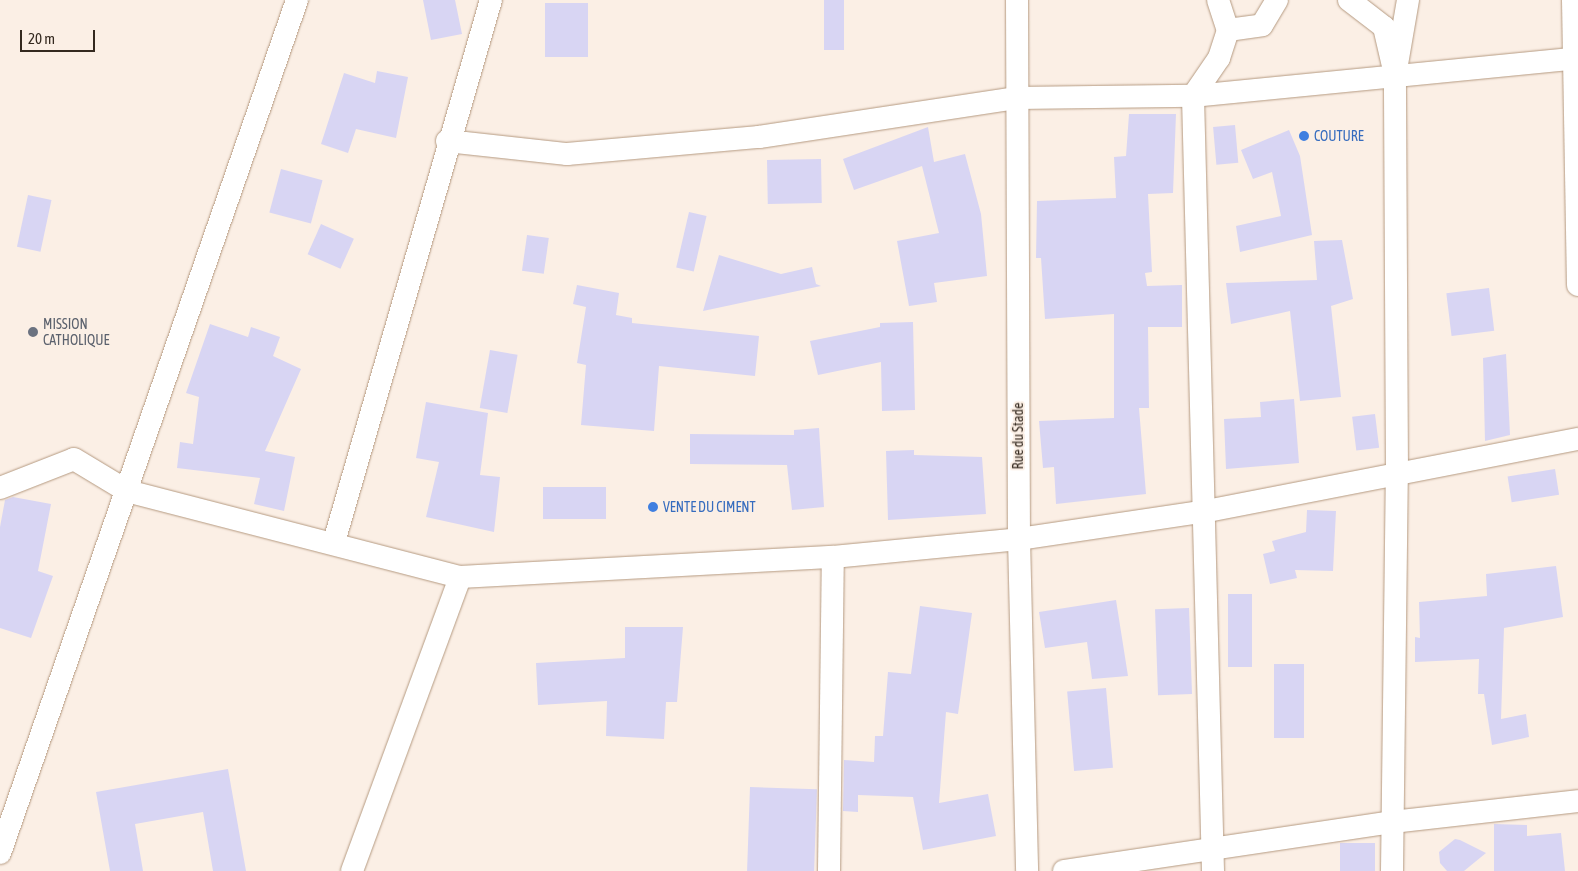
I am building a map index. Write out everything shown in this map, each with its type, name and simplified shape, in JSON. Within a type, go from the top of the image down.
[{"type":"street","points":[[0,853],[297,0]]},
{"type":"street","points":[[334,542],[448,141],[492,0]]},
{"type":"street","name":"Rue du Stade","points":[[1017,0],[1019,540],[1027,871]]},
{"type":"street","points":[[1213,871],[1207,511],[1193,96],[1219,58],[1228,30],[1218,0]]},
{"type":"street","points":[[1228,30],[1262,25],[1277,0]]},
{"type":"street","points":[[1349,0],[1384,26],[1395,76]]},
{"type":"street","points":[[1392,871],[1397,474],[1395,76],[1408,0]]},
{"type":"street","points":[[1573,0],[1578,285]]},
{"type":"street","points":[[448,141],[567,154],[759,137],[1017,98],[1193,96],[1575,58]]},
{"type":"street","points":[[0,488],[74,460],[127,491],[334,542],[460,577],[833,557],[1019,540],[1207,511],[1578,439]]},
{"type":"street","points":[[828,871],[833,557]]},
{"type":"street","points":[[352,871],[460,577]]},
{"type":"street","points":[[1064,871],[1213,846],[1392,822],[1578,801]]},
{"type":"building","points":[[423,0],[455,0],[462,34],[431,40]]},
{"type":"building","points":[[824,0],[844,0],[844,50],[824,50]]},
{"type":"building","points":[[545,3],[588,3],[588,57],[545,57]]},
{"type":"building","points":[[377,71],[408,77],[396,138],[356,129],[348,153],[321,144],[344,73],[375,83]]},
{"type":"building","points":[[1129,114],[1176,114],[1173,193],[1148,194],[1152,272],[1145,273],[1147,286],[1182,285],[1182,327],[1148,327],[1149,408],[1139,408],[1146,494],[1056,504],[1054,467],[1043,468],[1039,421],[1114,418],[1114,314],[1045,319],[1041,258],[1036,258],[1037,201],[1116,198],[1114,157],[1126,156]]},
{"type":"building","points":[[1235,125],[1238,163],[1216,165],[1213,127]]},
{"type":"building","points":[[928,127],[934,162],[965,154],[981,214],[987,276],[934,283],[937,302],[909,306],[897,241],[939,233],[922,166],[854,190],[843,159]]},
{"type":"building","points":[[1289,130],[1300,156],[1312,235],[1240,252],[1236,226],[1281,216],[1272,172],[1253,179],[1241,150]]},
{"type":"building","points":[[821,159],[822,203],[768,204],[767,160]]},
{"type":"building","points":[[281,169],[323,180],[311,224],[269,212]]},
{"type":"building","points":[[28,195],[51,200],[40,252],[17,247]]},
{"type":"building","points":[[689,212],[707,216],[694,272],[676,268]]},
{"type":"building","points":[[321,224],[354,239],[340,269],[308,254]]},
{"type":"building","points":[[527,235],[549,238],[544,274],[522,271]]},
{"type":"building","points":[[1342,240],[1353,299],[1331,306],[1341,397],[1300,401],[1290,311],[1231,324],[1226,283],[1317,280],[1314,241]]},
{"type":"building","points":[[719,255],[781,274],[812,267],[816,284],[821,286],[703,311]]},
{"type":"building","points":[[577,285],[619,293],[616,315],[632,318],[632,323],[759,336],[755,376],[659,366],[654,431],[581,425],[586,365],[577,363],[586,307],[573,304]]},
{"type":"building","points":[[1489,288],[1494,331],[1452,336],[1446,293]]},
{"type":"building","points":[[913,322],[915,410],[882,411],[881,362],[818,375],[810,341],[880,327],[880,323]]},
{"type":"building","points":[[210,324],[248,337],[251,327],[280,337],[273,356],[301,369],[265,451],[295,457],[284,511],[254,504],[260,478],[177,468],[180,442],[193,444],[199,397],[186,393]]},
{"type":"building","points":[[490,350],[518,355],[507,413],[480,408]]},
{"type":"building","points":[[1506,354],[1510,435],[1485,441],[1483,358]]},
{"type":"building","points":[[1294,399],[1299,463],[1226,469],[1224,419],[1261,417],[1260,402]]},
{"type":"building","points":[[426,402],[488,413],[480,475],[500,477],[494,532],[426,517],[439,462],[416,458]]},
{"type":"building","points":[[1375,414],[1379,448],[1356,451],[1352,417]]},
{"type":"building","points":[[819,428],[824,507],[792,510],[787,465],[690,464],[690,434],[794,435],[794,430]]},
{"type":"building","points":[[914,450],[914,455],[982,457],[986,514],[888,520],[886,451]]},
{"type":"building","points":[[1555,469],[1559,495],[1512,502],[1508,477]]},
{"type":"building","points":[[543,487],[606,487],[606,519],[543,519]]},
{"type":"building","points":[[13,497],[51,504],[38,571],[53,576],[31,638],[0,628],[0,527],[5,500]]},
{"type":"building","points":[[1307,510],[1336,511],[1333,571],[1295,570],[1297,578],[1270,584],[1263,554],[1275,551],[1272,541],[1306,532]]},
{"type":"building","points":[[1556,566],[1563,617],[1504,628],[1501,719],[1526,714],[1529,737],[1492,745],[1484,694],[1478,694],[1479,659],[1415,662],[1415,637],[1420,638],[1419,602],[1487,596],[1486,574]]},
{"type":"building","points":[[1228,594],[1252,594],[1252,667],[1228,667]]},
{"type":"building","points":[[1116,600],[1128,676],[1092,679],[1087,642],[1045,648],[1039,612]]},
{"type":"building","points":[[920,606],[972,613],[958,714],[946,712],[939,803],[988,794],[996,836],[923,850],[913,797],[858,795],[858,812],[843,811],[844,760],[874,762],[875,736],[883,736],[888,672],[911,674]]},
{"type":"building","points":[[1189,608],[1192,694],[1158,695],[1155,609]]},
{"type":"building","points":[[625,627],[683,627],[677,702],[666,702],[664,739],[606,736],[607,701],[538,705],[536,663],[625,658]]},
{"type":"building","points":[[1274,664],[1304,664],[1304,738],[1274,738]]},
{"type":"building","points":[[1106,688],[1113,768],[1074,771],[1067,691]]},
{"type":"building","points":[[228,769],[246,871],[213,871],[203,812],[135,824],[143,871],[110,871],[96,792]]},
{"type":"building","points":[[750,787],[817,789],[814,871],[747,871]]},
{"type":"building","points":[[1494,824],[1527,825],[1527,836],[1561,833],[1565,871],[1494,871]]},
{"type":"building","points":[[1455,839],[1486,853],[1464,871],[1447,871],[1440,863],[1439,852]]},
{"type":"building","points":[[1340,843],[1375,843],[1375,871],[1340,871]]},
{"type":"place","name":"COUTURE","points":[[1304,136]]},
{"type":"place","name":"MISSION CATHOLIQUE","points":[[33,332]]},
{"type":"place","name":"VENTE DU CIMENT","points":[[653,507]]}]
